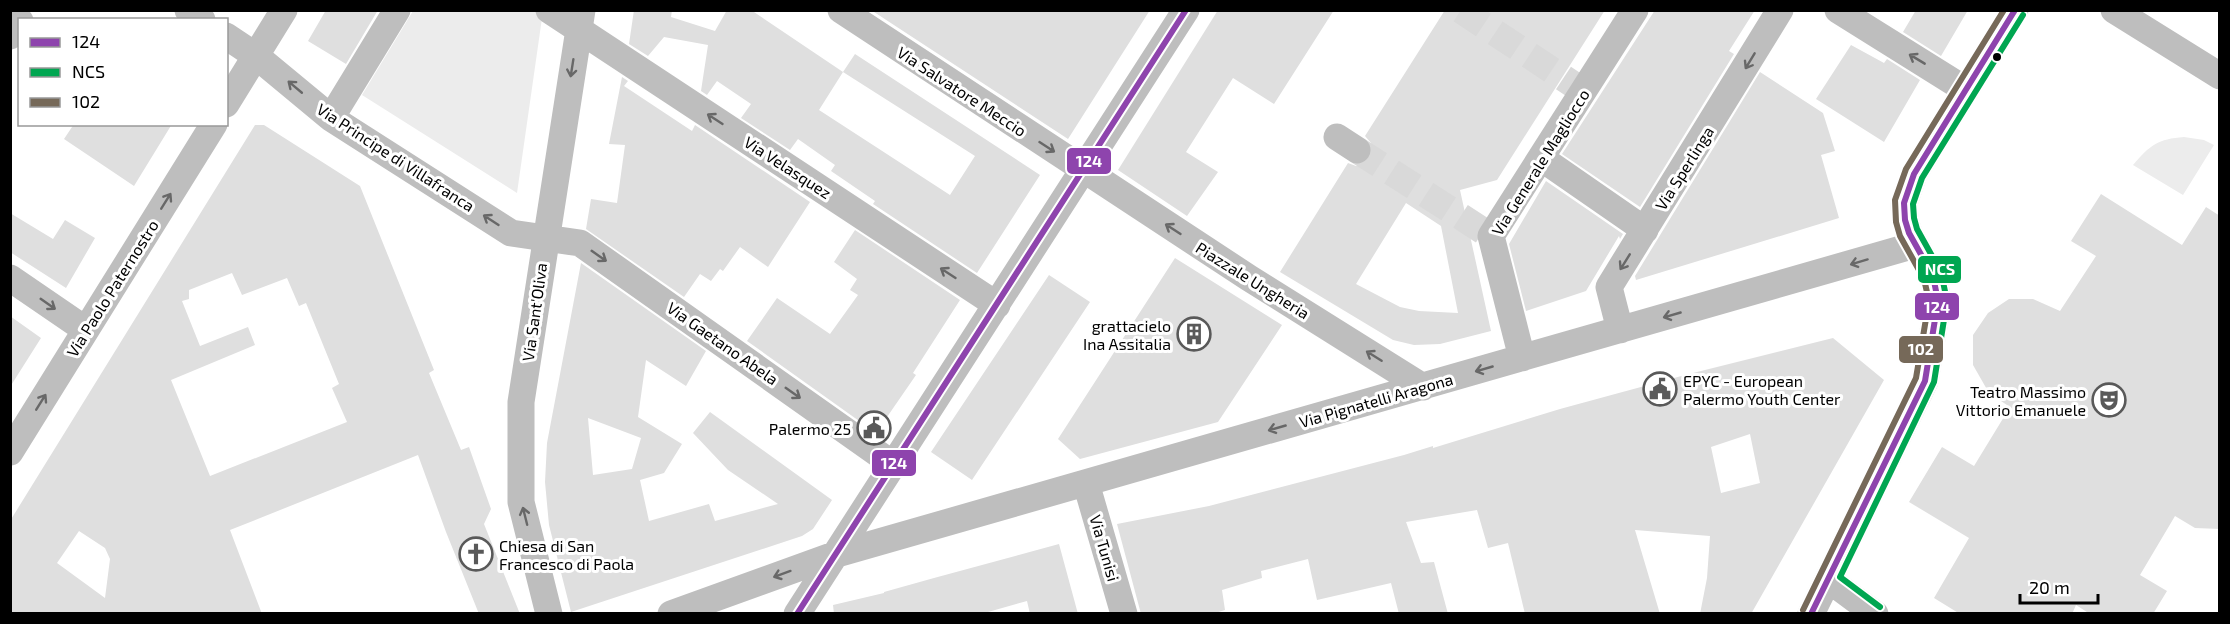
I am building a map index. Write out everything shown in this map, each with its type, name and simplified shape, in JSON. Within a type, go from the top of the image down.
[{"type":"street","points":[[228,101],[284,10]]},
{"type":"street","points":[[331,118],[397,10]]},
{"type":"street","name":"Via Velasquez","points":[[549,10],[580,20],[997,305]]},
{"type":"street","name":"Via Salvatore Meccio","points":[[841,10],[1083,171]]},
{"type":"street","points":[[797,614],[1186,10]]},
{"type":"street","name":"Via Generale Magliocco","points":[[1522,358],[1491,236],[1635,10]]},
{"type":"street","name":"Via Sperlinga","points":[[1620,330],[1609,287],[1780,10]]},
{"type":"street","points":[[1838,10],[1966,90]]},
{"type":"street","points":[[1811,614],[1925,381],[1938,301],[1933,276],[1915,245],[1905,220],[1904,203],[1914,174],[2015,10]]},
{"type":"street","points":[[2114,10],[2220,76]]},
{"type":"street","name":"Via Sant'Oliva","points":[[549,614],[521,502],[521,402],[580,20]]},
{"type":"street","points":[[10,36],[18,23]]},
{"type":"street","name":"Via Principe di Villafranca","points":[[228,37],[256,56],[331,118],[512,233],[545,238]]},
{"type":"street","name":"Via Paolo Paternostro","points":[[10,452],[213,126]]},
{"type":"street","points":[[1541,158],[1645,230]]},
{"type":"street","name":"Piazzale Ungheria","points":[[1083,171],[1423,387]]},
{"type":"street","name":"Via Gaetano Abela","points":[[545,238],[580,243],[894,465]]},
{"type":"street","name":"Via Pignatelli Aragona","points":[[671,614],[837,554],[1915,245]]},
{"type":"street","points":[[10,278],[86,330]]},
{"type":"street","name":"Via Tunisi","points":[[1086,483],[1124,614]]},
{"type":"street","points":[[1828,580],[1875,614]]},
{"type":"shaded area","points":[[413,11],[543,11],[517,193],[362,95]]},
{"type":"shaded area","points":[[2184,137],[2204,140],[2214,145],[2183,195],[2133,165],[2144,152],[2155,144],[2167,139]]},
{"type":"building","points":[[326,10],[378,10],[346,64],[308,41]]},
{"type":"building","points":[[634,10],[672,10],[671,17],[715,31],[727,10],[751,10],[843,72],[855,54],[1040,175],[977,273],[873,204],[875,201],[831,171],[835,165],[798,139],[790,150],[741,118],[751,104],[717,81],[707,95],[701,91],[708,45],[664,37],[648,56],[629,44]],"holes":[[[843,72],[975,156],[950,195],[819,110]]]},
{"type":"building","points":[[871,10],[1150,10],[1068,139]]},
{"type":"building","points":[[1218,10],[1334,10],[1274,104],[1233,78],[1186,152],[1218,172],[1187,216],[1118,170]]},
{"type":"building","points":[[1445,10],[1605,10],[1497,180],[1460,190],[1491,331],[1440,344],[1414,345],[1393,340],[1280,272],[1348,163],[1356,166],[1364,164],[1370,158],[1373,151],[1371,143],[1365,136]],"holes":[[[1406,203],[1441,226],[1458,313],[1419,311],[1400,307],[1356,284]]]},
{"type":"building","points":[[1655,10],[1755,10],[1729,51],[1734,54],[1640,207],[1562,154]]},
{"type":"building","points":[[1916,10],[1968,10],[1941,56],[1903,32]]},
{"type":"building","points":[[1851,45],[1884,63],[1887,59],[1920,80],[1884,142],[1816,99]]},
{"type":"building","points":[[1760,72],[1823,113],[1835,151],[1821,155],[1839,218],[1636,280],[1635,276]]},
{"type":"building","points":[[622,77],[628,81],[624,86],[692,131],[695,125],[810,202],[768,267],[740,247],[723,271],[720,269],[711,281],[700,274],[684,297],[586,229],[591,199],[617,203],[625,145],[609,144]]},
{"type":"building","points":[[255,125],[264,125],[360,186],[434,370],[429,373],[461,450],[469,447],[491,509],[484,524],[520,614],[479,614],[418,455],[230,530],[262,614],[10,613],[10,521]],"holes":[[[232,273],[242,295],[287,278],[299,306],[306,303],[339,384],[332,388],[347,422],[210,476],[171,380],[255,345],[248,327],[200,346],[182,301],[189,299],[189,290]],[[79,531],[105,548],[110,559],[105,598],[57,563]]]},
{"type":"building","points":[[73,126],[171,126],[134,186],[64,139]]},
{"type":"building","points":[[1546,181],[1623,234],[1620,239],[1619,236],[1586,291],[1526,311],[1509,244]]},
{"type":"building","name":"Teatro Massimo Vittorio Emanuele","points":[[2101,194],[2182,245],[2206,207],[2220,216],[2220,529],[2195,528],[2175,516],[2140,575],[2167,591],[2153,614],[2090,614],[2076,605],[2072,614],[1960,614],[1934,598],[1969,538],[1909,502],[1942,447],[1974,466],[2010,407],[1989,393],[1973,365],[1973,335],[1988,313],[2009,299],[2033,299],[2060,311],[2096,256],[2071,241]]},
{"type":"building","points":[[10,213],[53,239],[65,220],[95,238],[66,288],[10,252]]},
{"type":"building","points":[[855,230],[960,300],[913,373],[916,375],[876,433],[747,341],[777,298],[830,334],[858,295],[850,290],[857,279],[834,262]]},
{"type":"building","points":[[1175,258],[1282,325],[1218,422],[1080,459],[1058,439]]},
{"type":"building","points":[[581,263],[706,351],[686,386],[646,360],[638,417],[682,444],[664,473],[640,480],[649,521],[709,504],[715,521],[778,504],[728,470],[693,433],[710,412],[832,500],[813,529],[802,536],[571,612],[549,525],[545,482],[547,443]],"holes":[[[588,418],[641,438],[632,469],[593,475]]]},
{"type":"building","points":[[1049,275],[1090,302],[972,480],[931,452]]},
{"type":"building","points":[[10,316],[41,338],[10,387]]},
{"type":"building","points":[[1833,338],[1884,380],[1751,614],[1700,614],[1707,578],[1710,536],[1635,530],[1660,614],[1525,614],[1508,543],[1488,548],[1477,510],[1406,522],[1421,563],[1434,562],[1448,614],[1399,614],[1391,583],[1317,600],[1308,559],[1261,571],[1262,578],[1222,590],[1225,610],[1212,614],[1141,614],[1117,524],[1209,506],[1433,446],[1433,448],[1560,409]],"holes":[[[1750,434],[1760,483],[1721,493],[1711,447]]]},
{"type":"building","points":[[1059,544],[1078,614],[1030,614],[1027,601],[981,614],[834,614],[833,605]]},
{"type":"tunnel","points":[[1461,10],[1583,91]]},
{"type":"tunnel","points":[[1357,150],[1491,236]]},
{"type":"transit line","name":"124","points":[[797,614],[1186,10]]},
{"type":"transit line","name":"102","points":[[1803,610],[1916,378],[1929,301],[1924,279],[1900,236],[1896,222],[1895,200],[1906,169],[2004,10]]},
{"type":"transit line","name":"124","points":[[1811,614],[1925,381],[1938,301],[1933,276],[1909,233],[1905,220],[1904,203],[1914,174],[2015,10]]},
{"type":"transit line","name":"NCS","points":[[1880,607],[1840,577],[1934,382],[1947,301],[1941,272],[1917,229],[1913,204],[1922,178],[2023,15]]},
{"type":"place","name":"grattacielo Ina Assitalia","points":[[1194,334]]},
{"type":"place","name":"EPYC - European Palermo Youth Center","points":[[1660,389]]},
{"type":"place","name":"Teatro Massimo Vittorio Emanuele","points":[[2109,400]]},
{"type":"place","name":"Palermo 25","points":[[874,428]]},
{"type":"place","name":"Chiesa di San Francesco di Paola","points":[[476,554]]}]
